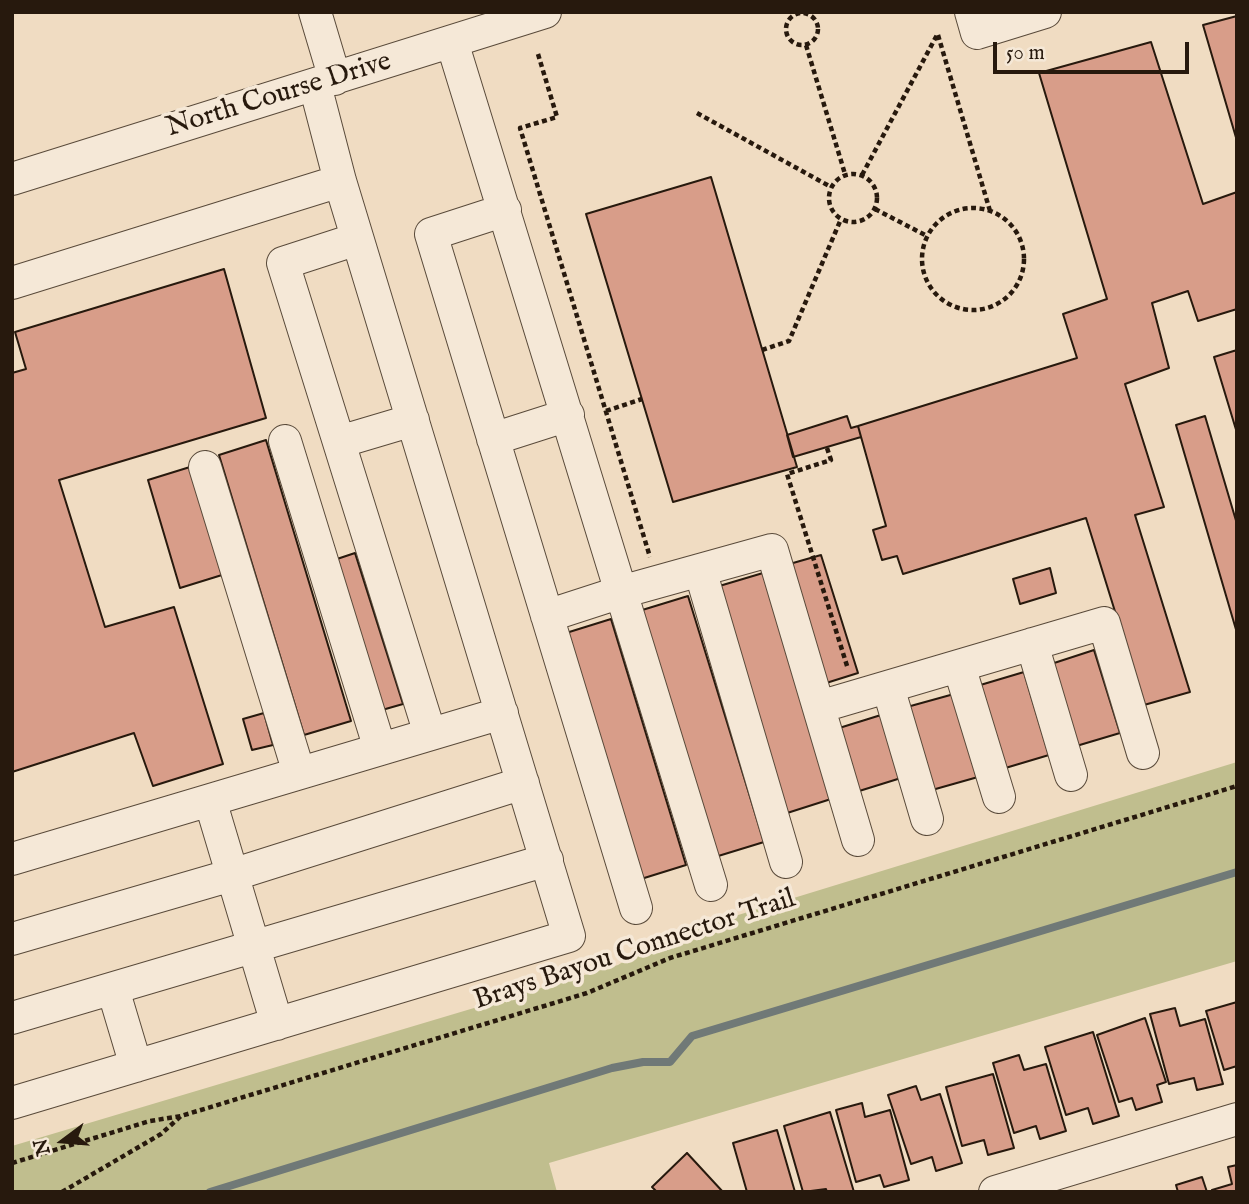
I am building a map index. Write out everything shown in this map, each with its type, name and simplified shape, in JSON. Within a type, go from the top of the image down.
[{"type":"street","points":[[12,1103],[569,936],[340,181],[315,12]]},
{"type":"street","name":"North Course Drive","points":[[12,179],[545,12]]},
{"type":"street","points":[[971,12],[978,33],[1045,12]]},
{"type":"street","points":[[452,42],[710,885]]},
{"type":"street","points":[[12,283],[340,181]]},
{"type":"street","points":[[505,210],[431,234],[636,908]]},
{"type":"street","points":[[358,239],[283,263],[430,734]]},
{"type":"street","points":[[493,439],[568,415]]},
{"type":"street","points":[[339,442],[412,420]]},
{"type":"street","points":[[285,441],[380,749]]},
{"type":"street","points":[[205,467],[299,773]]},
{"type":"street","points":[[547,616],[621,592],[772,550],[858,840]]},
{"type":"street","points":[[700,570],[786,862]]},
{"type":"street","points":[[819,707],[1104,624],[1143,753]]},
{"type":"street","points":[[1032,644],[1071,775]]},
{"type":"street","points":[[959,666],[999,797]]},
{"type":"street","points":[[888,687],[927,819]]},
{"type":"street","points":[[12,859],[502,713]]},
{"type":"street","points":[[12,939],[232,875],[523,783]]},
{"type":"street","points":[[209,800],[277,1024]]},
{"type":"street","points":[[12,1018],[547,860]]},
{"type":"street","points":[[113,989],[136,1066]]},
{"type":"street","points":[[995,1192],[1237,1119]]},
{"type":"path","points":[[795,13],[811,15],[817,23],[818,34],[806,45],[801,46],[791,41],[786,32],[788,21],[795,13]]},
{"type":"path","points":[[862,175],[938,35],[990,211]]},
{"type":"path","points":[[806,45],[845,174]]},
{"type":"path","points":[[538,54],[557,117],[520,128],[657,582]]},
{"type":"path","points":[[697,113],[831,187]]},
{"type":"path","points":[[845,174],[862,175],[869,179],[877,193],[875,209],[864,220],[848,222],[841,219],[830,207],[828,200],[831,187],[845,174]]},
{"type":"path","points":[[969,208],[990,211],[1001,216],[1013,227],[1021,242],[1024,259],[1022,276],[1013,291],[1000,303],[984,309],[967,310],[951,306],[936,296],[927,282],[922,265],[927,236],[939,220],[953,211],[969,208]]},
{"type":"path","points":[[875,209],[927,236]]},
{"type":"path","points":[[762,350],[789,341],[841,219]]},
{"type":"path","points":[[606,411],[642,399]]},
{"type":"path","points":[[827,447],[831,460],[787,474],[857,696]]},
{"type":"path","name":"Brays Bayou Connector Trail","points":[[62,1192],[161,1135],[181,1116],[587,993],[670,958],[1237,786]]},
{"type":"path","points":[[12,1163],[150,1121],[181,1116]]},
{"type":"shaded area","points":[[1237,762],[1237,961],[549,1163],[557,1192],[12,1192],[12,1146],[618,965],[660,939]]},
{"type":"building","points":[[1237,16],[1237,141],[1203,25]]},
{"type":"building","points":[[1151,42],[1203,204],[1237,192],[1237,309],[1198,321],[1188,291],[1152,303],[1169,368],[1125,384],[1164,507],[1135,515],[1190,692],[1144,705],[1086,518],[903,574],[897,556],[882,560],[873,530],[886,526],[858,426],[1077,358],[1063,314],[1107,299],[1039,73]]},
{"type":"building","points":[[711,177],[797,467],[673,502],[586,214]]},
{"type":"building","points":[[224,269],[266,418],[59,480],[105,627],[174,607],[223,764],[153,786],[134,733],[12,772],[12,373],[26,369],[15,332]]},
{"type":"building","points":[[1237,350],[1237,433],[1214,357]]},
{"type":"building","points":[[847,416],[851,428],[858,426],[861,437],[793,457],[787,435]]},
{"type":"building","points":[[1205,416],[1237,524],[1237,633],[1176,425]]},
{"type":"building","points":[[266,440],[351,721],[304,735],[219,455]]},
{"type":"building","points":[[190,467],[222,575],[180,588],[148,480]]},
{"type":"building","points":[[355,553],[403,704],[382,710],[334,560]]},
{"type":"building","points":[[821,555],[858,673],[823,684],[786,565]]},
{"type":"building","points":[[1050,568],[1056,593],[1020,604],[1013,579]]},
{"type":"building","points":[[763,573],[831,799],[784,814],[716,587]]},
{"type":"building","points":[[688,596],[764,842],[715,857],[639,611]]},
{"type":"building","points":[[611,619],[686,865],[641,879],[566,633]]},
{"type":"building","points":[[1094,650],[1120,733],[1073,747],[1048,665]]},
{"type":"building","points":[[1024,672],[1049,755],[1002,769],[977,686]]},
{"type":"building","points":[[954,694],[978,777],[932,790],[907,707]]},
{"type":"building","points":[[264,713],[273,745],[252,750],[243,719]]},
{"type":"building","points":[[881,715],[901,778],[856,792],[836,729]]},
{"type":"building","points":[[1237,1002],[1237,1066],[1224,1070],[1206,1011]]},
{"type":"building","points":[[1175,1008],[1180,1026],[1205,1019],[1223,1084],[1197,1090],[1194,1078],[1169,1084],[1150,1014]]},
{"type":"building","points":[[1145,1018],[1166,1082],[1157,1085],[1162,1102],[1136,1110],[1132,1098],[1119,1102],[1097,1035]]},
{"type":"building","points":[[1093,1032],[1119,1116],[1093,1124],[1088,1108],[1066,1115],[1045,1047]]},
{"type":"building","points":[[1019,1055],[1024,1070],[1046,1064],[1066,1131],[1040,1139],[1036,1126],[1014,1133],[993,1063]]},
{"type":"building","points":[[993,1074],[1014,1148],[988,1155],[984,1140],[962,1146],[946,1087]]},
{"type":"building","points":[[916,1086],[921,1100],[940,1094],[962,1163],[936,1171],[932,1157],[911,1164],[888,1095]]},
{"type":"building","points":[[862,1103],[865,1117],[890,1110],[909,1180],[884,1187],[880,1175],[856,1182],[836,1110]]},
{"type":"building","points":[[830,1112],[854,1192],[827,1192],[826,1189],[803,1192],[784,1126]]},
{"type":"building","points":[[777,1130],[795,1192],[747,1192],[733,1143]]},
{"type":"building","points":[[687,1153],[723,1192],[657,1192],[652,1187]]},
{"type":"building","points":[[1237,1165],[1237,1192],[1213,1192],[1212,1190],[1232,1184],[1228,1167]]},
{"type":"building","points":[[1202,1177],[1207,1192],[1178,1192],[1176,1185]]},
{"type":"waterway","points":[[210,1192],[612,1068],[643,1062],[670,1062],[692,1036],[1237,872]]}]
